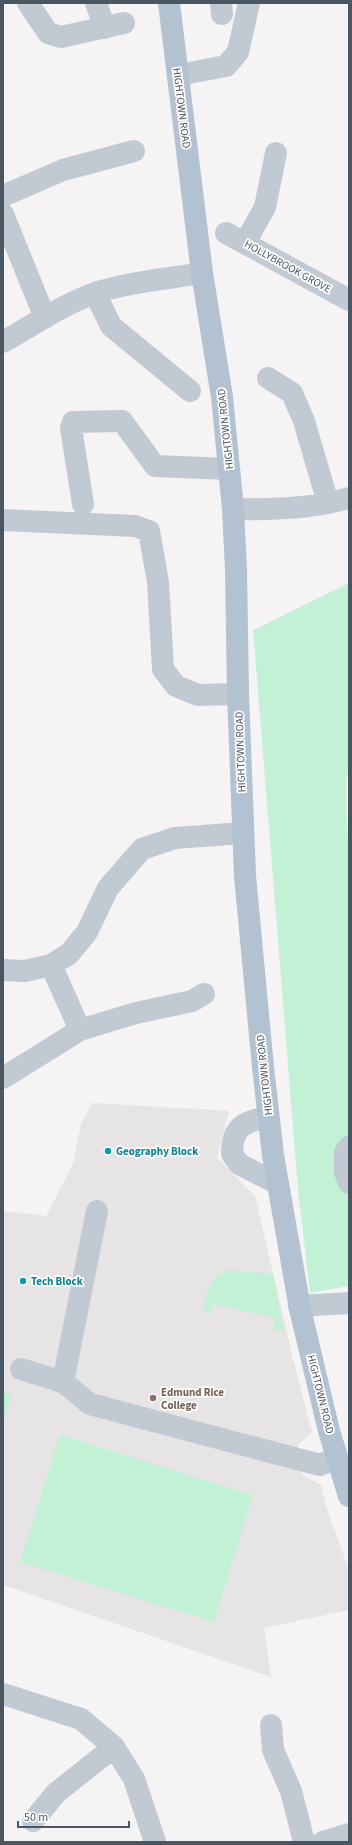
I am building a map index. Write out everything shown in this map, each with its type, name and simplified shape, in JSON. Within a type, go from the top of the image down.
[{"type":"main road","name":"HIGHTOWN ROAD","points":[[169,3],[202,273],[222,397],[233,509],[243,834],[252,950],[268,1117],[299,1306],[329,1431],[349,1496]]},
{"type":"street","points":[[28,3],[48,33],[61,37],[115,25],[96,3]]},
{"type":"street","points":[[178,75],[226,66],[238,52],[249,3]]},
{"type":"street","points":[[3,196],[64,170],[134,151]]},
{"type":"street","points":[[245,243],[265,207],[276,153]]},
{"type":"street","points":[[3,214],[45,318]]},
{"type":"street","name":"HOLLYBROOK GROVE","points":[[226,233],[349,300]]},
{"type":"street","points":[[3,342],[64,306],[95,293],[125,286],[202,273]]},
{"type":"street","points":[[95,293],[111,326],[190,391]]},
{"type":"street","points":[[268,378],[292,393],[304,421],[328,503]]},
{"type":"street","points":[[84,504],[71,428],[73,422],[122,421],[155,466],[229,469]]},
{"type":"street","points":[[233,509],[265,510],[328,503],[349,498]]},
{"type":"street","points":[[3,520],[135,526],[149,531],[158,582],[163,669],[176,686],[198,695],[238,694]]},
{"type":"street","points":[[3,970],[25,971],[51,965],[69,954],[87,932],[108,888],[142,850],[175,838],[243,834]]},
{"type":"street","points":[[51,965],[80,1030]]},
{"type":"street","points":[[3,1078],[80,1030],[136,1013],[192,1001],[204,994]]},
{"type":"street","points":[[268,1117],[248,1121],[240,1126],[234,1135],[232,1154],[239,1164],[278,1184]]},
{"type":"street","points":[[349,1147],[345,1152],[346,1172],[349,1183]]},
{"type":"street","points":[[63,1382],[97,1211]]},
{"type":"street","points":[[299,1306],[349,1303]]},
{"type":"street","points":[[21,1369],[63,1382],[90,1404],[320,1465],[337,1458]]},
{"type":"street","points":[[3,1694],[81,1719],[114,1747],[134,1779],[156,1842]]},
{"type":"street","points":[[271,1725],[273,1750],[291,1791],[304,1842]]},
{"type":"street","points":[[33,1821],[56,1793],[114,1747]]},
{"type":"street","points":[[323,1842],[349,1834]]},
{"type":"shaded area","name":"Edmund Rice College","points":[[92,1103],[229,1111],[217,1158],[255,1196],[293,1359],[312,1432],[298,1445],[302,1475],[321,1485],[327,1509],[349,1570],[349,1610],[264,1628],[271,1677],[3,1585],[3,1211],[46,1216],[73,1164],[81,1124]]},
{"type":"green space","points":[[349,583],[349,773],[346,777],[347,837],[349,807],[349,1286],[310,1293],[298,1189],[253,629],[254,630]]},
{"type":"green space","points":[[230,1270],[273,1274],[284,1331],[273,1329],[275,1318],[213,1304],[210,1314],[204,1312],[205,1298],[213,1280],[223,1272]]},
{"type":"green space","points":[[3,1392],[12,1396],[3,1419]]},
{"type":"green space","points":[[60,1435],[253,1495],[214,1622],[20,1562]]},
{"type":"place","name":"Geography Block","points":[[108,1151]]},
{"type":"place","name":"Tech Block","points":[[23,1281]]},
{"type":"place","name":"Edmund Rice College","points":[[153,1398]]}]
